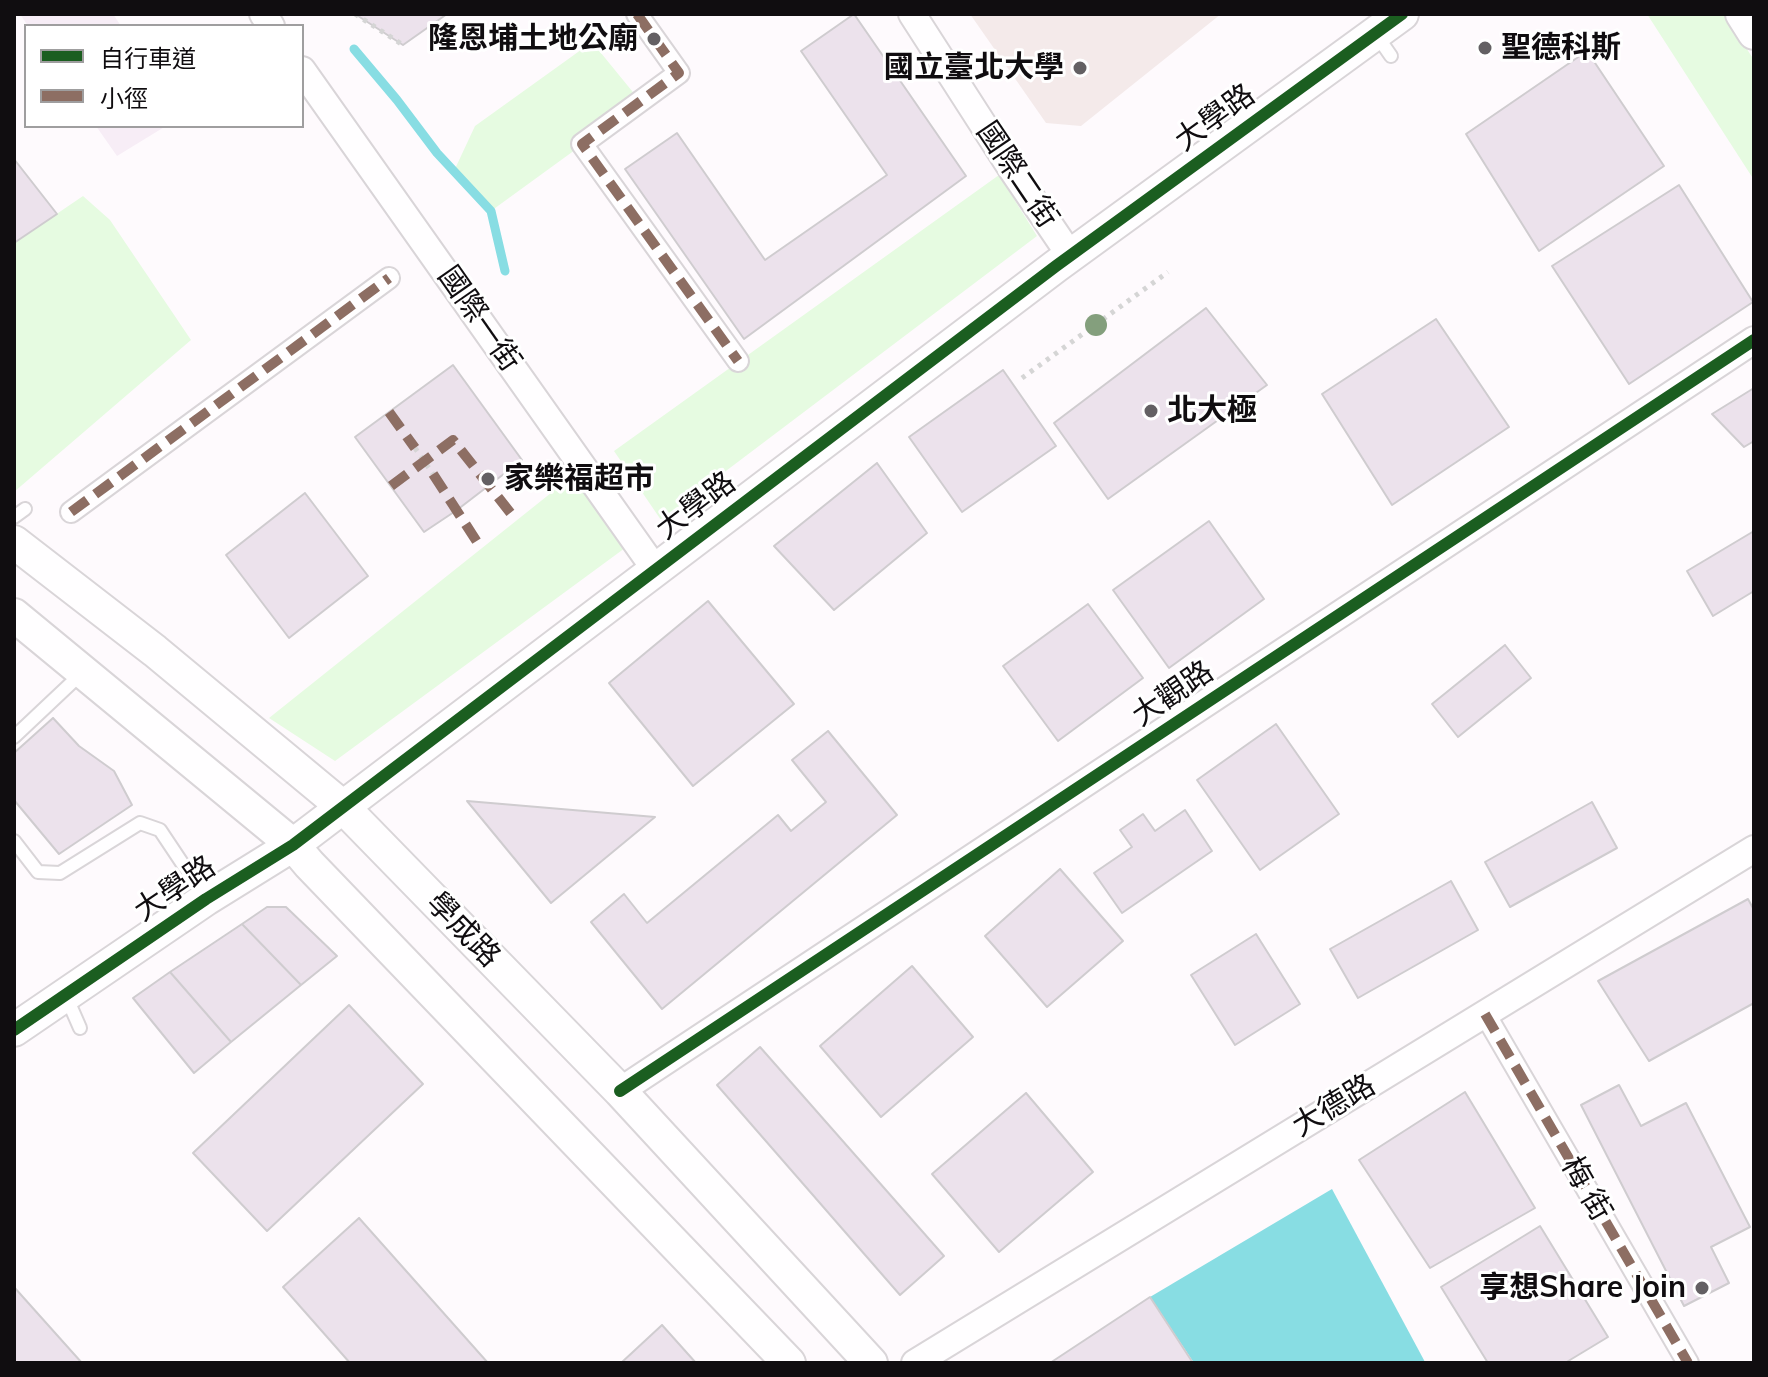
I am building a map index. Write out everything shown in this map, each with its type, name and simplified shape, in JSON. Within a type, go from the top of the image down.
[{"type":"street","points":[[637,14],[679,73],[582,144],[738,361]]},
{"type":"street","name":"國際二街","points":[[912,14],[1070,255]]},
{"type":"street","name":"大學路","points":[[14,1030],[206,899],[293,845],[1070,255],[1383,45],[1402,14]]},
{"type":"street","points":[[1742,14],[1754,33]]},
{"type":"street","name":"國際一街","points":[[304,73],[655,569]]},
{"type":"street","points":[[71,512],[389,278]]},
{"type":"street","name":"大觀路","points":[[620,1091],[1754,340]]},
{"type":"street","name":"學成路","points":[[14,542],[155,651],[343,807],[620,1091],[871,1363]]},
{"type":"street","points":[[14,615],[293,845],[789,1363]]},
{"type":"street","name":"大德路","points":[[915,1363],[1754,849]]},
{"type":"street","name":"梅 街","points":[[1485,1014],[1688,1363]]},
{"type":"lane","points":[[14,517],[25,509]]},
{"type":"lane","points":[[14,737],[83,672]]},
{"type":"lane","points":[[14,841],[38,872],[60,873],[140,823],[160,830],[206,899]]},
{"type":"lane","points":[[66,996],[80,1028]]},
{"type":"path","points":[[355,14],[403,45]]},
{"type":"path","points":[[1022,378],[1168,272]]},
{"type":"path","points":[[415,448],[433,474]]},
{"type":"shaded area","points":[[20,14],[113,14],[120,24],[27,24]]},
{"type":"shaded area","name":"國立臺北大學","points":[[970,14],[1221,14],[1081,126],[1046,123]]},
{"type":"shaded area","points":[[97,128],[163,128],[117,156]]},
{"type":"green space","points":[[1647,14],[1724,14],[1754,60],[1754,180]]},
{"type":"green space","points":[[592,42],[641,102],[491,211],[454,171],[475,126]]},
{"type":"green space","points":[[999,175],[1037,236],[661,520],[614,451]]},
{"type":"green space","points":[[83,196],[110,220],[191,340],[14,492],[14,243]]},
{"type":"green space","points":[[571,477],[625,548],[335,761],[269,718]]},
{"type":"water","points":[[1332,1189],[1425,1362],[1194,1363],[1150,1297]]},
{"type":"building","points":[[355,14],[447,14],[403,45]]},
{"type":"building","points":[[854,14],[966,176],[744,339],[625,169],[677,133],[765,260],[887,175],[801,51]]},
{"type":"building","points":[[1587,51],[1664,166],[1539,251],[1466,134]]},
{"type":"building","points":[[14,159],[57,214],[14,243]]},
{"type":"building","points":[[1679,185],[1753,302],[1629,384],[1552,266]]},
{"type":"building","name":"北大極","points":[[1206,308],[1267,385],[1108,499],[1054,423]]},
{"type":"building","points":[[1436,319],[1509,427],[1392,505],[1322,394]]},
{"type":"building","points":[[453,365],[522,460],[424,532],[355,437]]},
{"type":"building","points":[[1003,370],[1056,446],[962,512],[909,437]]},
{"type":"building","points":[[1754,388],[1754,441],[1744,447],[1712,414]]},
{"type":"building","points":[[877,463],[927,533],[834,610],[774,546]]},
{"type":"building","points":[[305,493],[368,576],[289,638],[226,555]]},
{"type":"building","points":[[1209,521],[1264,599],[1169,668],[1113,590]]},
{"type":"building","points":[[1754,531],[1754,591],[1713,616],[1687,571]]},
{"type":"building","points":[[708,601],[794,704],[693,786],[609,683]]},
{"type":"building","points":[[1088,604],[1143,678],[1058,741],[1003,666]]},
{"type":"building","points":[[1505,645],[1531,678],[1458,737],[1432,704]]},
{"type":"building","points":[[53,718],[79,746],[114,771],[132,805],[59,854],[14,800],[14,753]]},
{"type":"building","points":[[1276,724],[1339,814],[1260,870],[1197,780]]},
{"type":"building","points":[[828,731],[897,815],[662,1009],[591,922],[624,894],[647,923],[778,815],[791,831],[826,802],[792,760]]},
{"type":"building","points":[[467,801],[655,817],[551,903]]},
{"type":"building","points":[[1592,802],[1617,848],[1510,907],[1485,862]]},
{"type":"building","points":[[1185,810],[1212,851],[1122,913],[1094,873],[1132,847],[1120,830],[1143,814],[1155,831]]},
{"type":"building","points":[[1060,869],[1123,941],[1047,1007],[985,936]]},
{"type":"building","points":[[1451,881],[1478,930],[1358,998],[1330,949]]},
{"type":"building","points":[[1748,899],[1754,910],[1754,1003],[1649,1061],[1598,981]]},
{"type":"building","points":[[267,907],[286,907],[337,956],[301,985],[242,924]]},
{"type":"building","points":[[242,924],[301,985],[231,1042],[170,972]]},
{"type":"building","points":[[1256,934],[1300,1004],[1235,1045],[1191,975]]},
{"type":"building","points":[[912,966],[973,1037],[881,1117],[820,1046]]},
{"type":"building","points":[[170,972],[231,1042],[194,1073],[133,998]]},
{"type":"building","points":[[349,1005],[423,1084],[267,1231],[193,1153]]},
{"type":"building","points":[[760,1047],[944,1256],[900,1295],[717,1085]]},
{"type":"building","points":[[1619,1085],[1641,1126],[1686,1103],[1750,1227],[1711,1247],[1729,1283],[1684,1306],[1581,1105]]},
{"type":"building","points":[[1465,1092],[1535,1208],[1430,1268],[1359,1160]]},
{"type":"building","points":[[1026,1093],[1093,1172],[999,1252],[932,1174]]},
{"type":"building","points":[[359,1218],[488,1363],[350,1363],[283,1287]]},
{"type":"building","points":[[1540,1226],[1608,1337],[1565,1363],[1488,1363],[1441,1287]]},
{"type":"building","points":[[14,1287],[82,1363],[14,1363]]},
{"type":"building","points":[[1150,1297],[1193,1363],[1050,1363]]},
{"type":"building","points":[[662,1325],[696,1363],[621,1363]]},
{"type":"waterway","points":[[354,49],[437,153],[491,211],[505,271]]},
{"type":"marked path","points":[[637,14],[679,73],[582,144],[738,361]]},
{"type":"marked path","points":[[71,512],[389,278]]},
{"type":"marked path","points":[[389,412],[415,448]]},
{"type":"marked path","points":[[391,486],[453,440],[516,520]]},
{"type":"marked path","points":[[433,474],[481,548]]},
{"type":"marked path","points":[[1485,1014],[1688,1363]]},
{"type":"cycle path","points":[[14,1030],[206,899],[293,845],[1056,266],[1402,14]]},
{"type":"cycle path","points":[[620,1091],[1754,340]]},
{"type":"place","name":"隆恩埔土地公廟","points":[[654,39]]},
{"type":"place","name":"聖德科斯","points":[[1485,48]]},
{"type":"place","name":"國立臺北大學","points":[[1080,68]]},
{"type":"place","name":"北大極","points":[[1151,411]]},
{"type":"place","name":"家樂福超市","points":[[488,479]]},
{"type":"place","name":"享想Share Join","points":[[1702,1288]]}]
